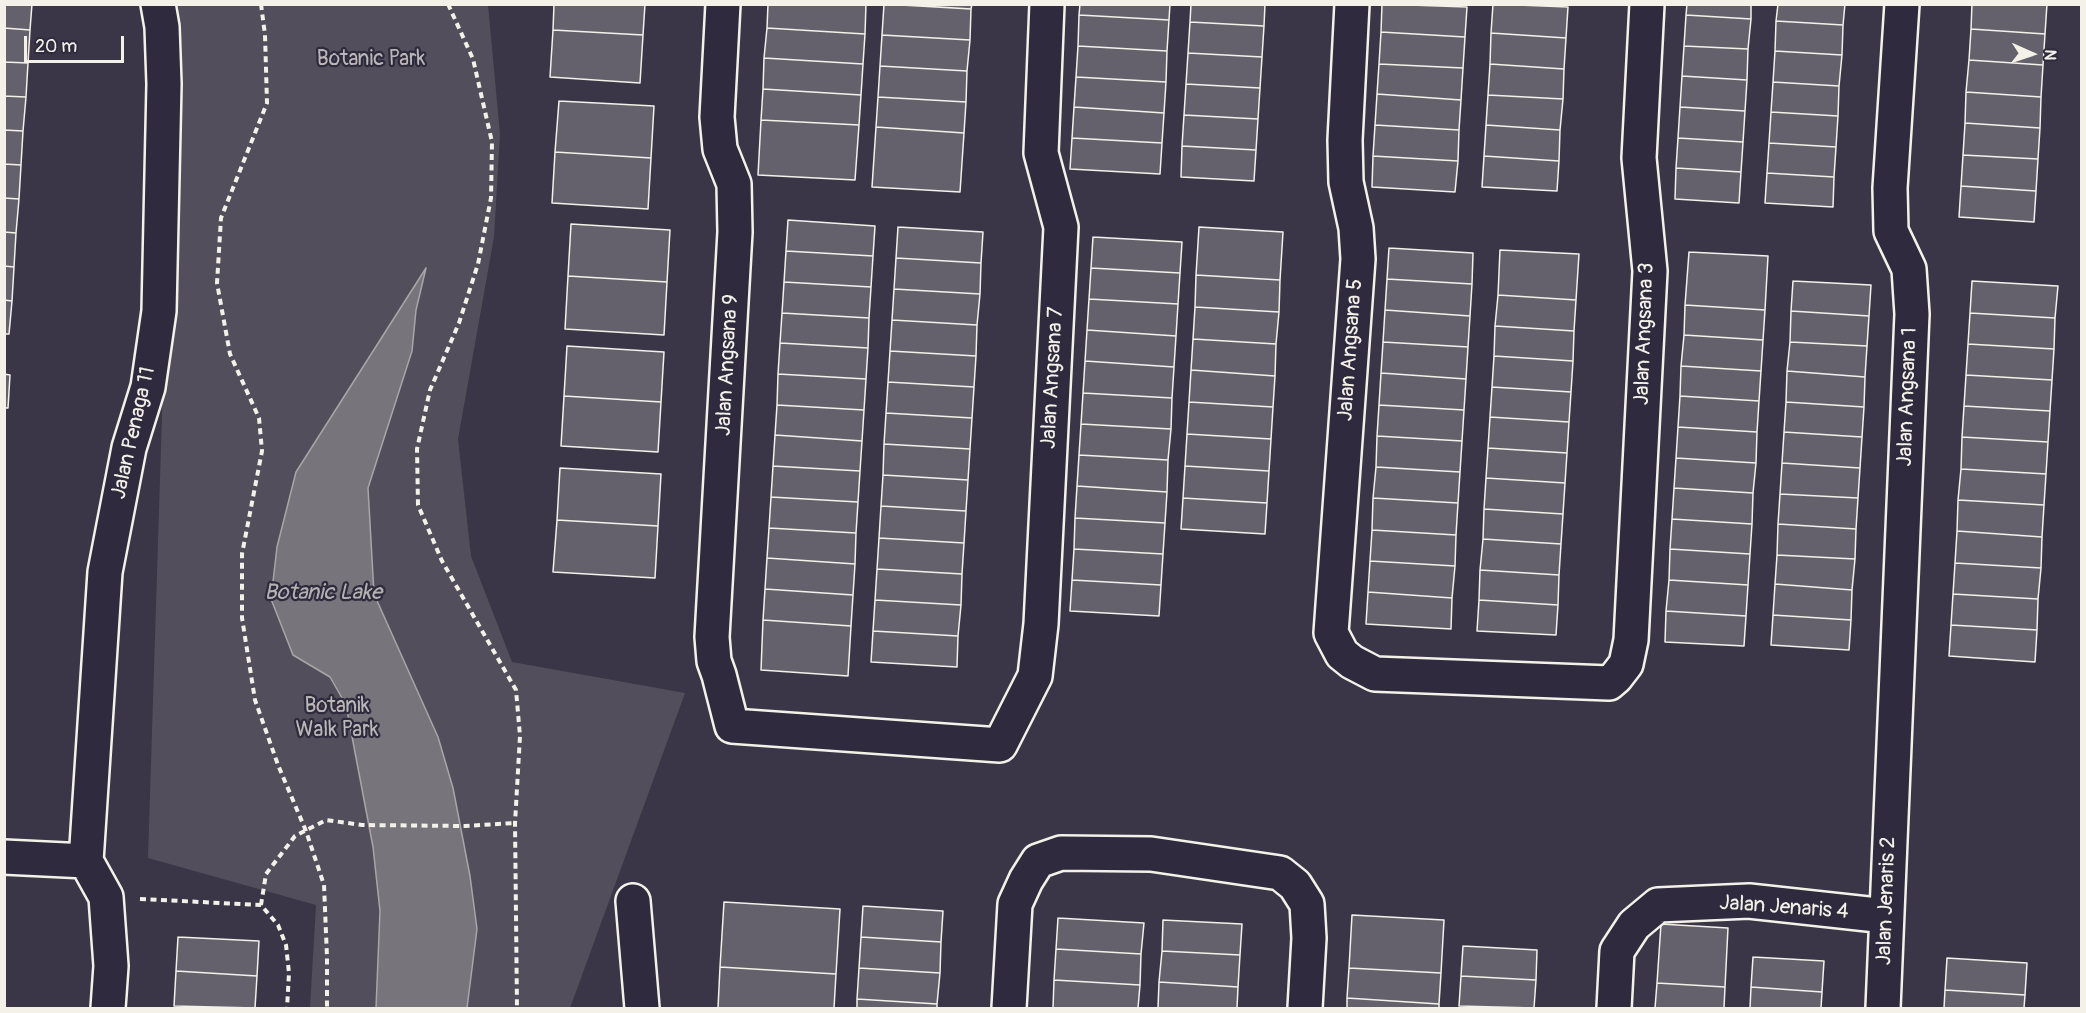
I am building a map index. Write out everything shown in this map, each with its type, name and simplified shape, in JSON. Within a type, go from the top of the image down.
[{"type":"street","name":"Jalan Penaga 11","points":[[87,861],[105,572],[129,448],[148,387],[159,311],[164,84],[162,27],[158,4]]},
{"type":"street","name":"Jalan Angsana 9","points":[[723,4],[717,117],[720,149],[734,184],[735,232],[712,637],[714,661],[732,726],[1000,745]]},
{"type":"street","name":"Jalan Angsana 7","points":[[1000,745],[1035,676],[1041,624],[1061,226],[1041,153],[1047,4]]},
{"type":"street","name":"Jalan Angsana 5","points":[[1352,4],[1345,140],[1346,182],[1356,228],[1358,259],[1331,633],[1341,654],[1375,674],[1609,683],[1626,664]]},
{"type":"street","name":"Jalan Angsana 3","points":[[1626,664],[1631,640],[1650,271],[1639,158],[1647,4]]},
{"type":"street","name":"Jalan Angsana 1","points":[[1892,794],[1912,314],[1909,269],[1891,231],[1890,188],[1902,4]]},
{"type":"street","name":"Jalan Jenaris 2","points":[[1883,1008],[1892,794]]},
{"type":"street","points":[[1009,1008],[1015,904],[1038,861],[1061,853],[1150,854],[1280,873],[1295,885],[1307,904],[1310,938],[1305,1008]]},
{"type":"street","points":[[4,857],[87,861],[106,897],[111,966],[108,1008]]},
{"type":"street","points":[[633,901],[642,1008]]},
{"type":"street","name":"Jalan Jenaris 4","points":[[1614,1008],[1617,951],[1634,925],[1658,905],[1749,901],[1886,916]]},
{"type":"path","points":[[261,4],[265,35],[267,103],[222,218],[218,283],[230,354],[259,418],[262,451],[242,554],[242,618],[255,700],[278,765],[306,831],[324,885],[327,1008]]},
{"type":"path","points":[[448,4],[473,59],[492,142],[491,198],[474,274],[459,323],[430,390],[417,449],[418,505],[442,561],[516,690],[520,736],[515,823],[517,1008]]},
{"type":"path","points":[[261,905],[266,874],[295,836],[326,820],[362,825],[465,826],[515,823]]},
{"type":"path","points":[[106,897],[261,905],[278,925],[286,945],[289,973],[287,1008]]},
{"type":"green space","name":"Botanik Walk Park","points":[[175,5],[488,5],[500,134],[494,237],[458,439],[471,556],[512,662],[685,693],[570,1008],[310,1008],[316,905],[148,858]]},
{"type":"water","name":"Botanic Lake","points":[[426,268],[416,310],[412,351],[368,488],[374,594],[438,737],[453,788],[470,876],[477,929],[467,1008],[376,1008],[380,911],[373,847],[346,705],[330,677],[293,655],[271,599],[277,547],[296,472]]},
{"type":"building","points":[[4,4],[32,4],[30,30],[4,28]]},
{"type":"building","points":[[554,4],[645,4],[643,35],[553,30]]},
{"type":"building","points":[[768,4],[866,4],[865,34],[767,28]]},
{"type":"building","points":[[884,4],[971,9],[970,40],[882,35]]},
{"type":"building","points":[[890,4],[972,4],[971,9]]},
{"type":"building","points":[[1080,4],[1170,4],[1169,20],[1079,15]]},
{"type":"building","points":[[1191,4],[1265,4],[1264,26],[1190,22]]},
{"type":"building","points":[[1382,4],[1467,7],[1465,37],[1381,32]]},
{"type":"building","points":[[1493,4],[1568,7],[1566,38],[1491,33]]},
{"type":"building","points":[[1687,4],[1751,4],[1751,19],[1686,15]]},
{"type":"building","points":[[1778,4],[1845,4],[1843,25],[1776,21]]},
{"type":"building","points":[[1972,4],[2047,4],[2045,34],[1971,29]]},
{"type":"building","points":[[1079,15],[1169,20],[1167,51],[1078,46]]},
{"type":"building","points":[[1686,15],[1751,19],[1748,49],[1684,46]]},
{"type":"building","points":[[1776,21],[1843,25],[1842,55],[1775,51]]},
{"type":"building","points":[[1190,22],[1264,26],[1262,57],[1188,53]]},
{"type":"building","points":[[4,28],[30,30],[28,63],[4,62]]},
{"type":"building","points":[[767,28],[865,34],[863,64],[764,58]]},
{"type":"building","points":[[1971,29],[2045,34],[2043,65],[1969,60]]},
{"type":"building","points":[[553,30],[643,35],[640,83],[550,77]]},
{"type":"building","points":[[1381,32],[1465,37],[1463,68],[1379,64]]},
{"type":"building","points":[[1491,33],[1566,38],[1564,69],[1490,64]]},
{"type":"building","points":[[882,35],[970,40],[967,71],[880,66]]},
{"type":"building","points":[[1078,46],[1167,51],[1166,82],[1076,77]]},
{"type":"building","points":[[1684,46],[1748,49],[1747,80],[1682,76]]},
{"type":"building","points":[[1775,51],[1842,55],[1839,86],[1773,82]]},
{"type":"building","points":[[1188,53],[1262,57],[1260,88],[1186,84]]},
{"type":"building","points":[[764,58],[863,64],[861,95],[763,89]]},
{"type":"building","points":[[1969,60],[2043,65],[2041,97],[1966,92]]},
{"type":"building","points":[[4,62],[28,63],[26,97],[4,96]]},
{"type":"building","points":[[1379,64],[1463,68],[1461,100],[1377,94]]},
{"type":"building","points":[[1490,64],[1564,69],[1563,99],[1488,95]]},
{"type":"building","points":[[880,66],[967,71],[966,102],[878,97]]},
{"type":"building","points":[[1682,76],[1747,80],[1745,111],[1680,107]]},
{"type":"building","points":[[1076,77],[1166,82],[1164,113],[1074,107]]},
{"type":"building","points":[[1773,82],[1839,86],[1838,116],[1771,112]]},
{"type":"building","points":[[1186,84],[1260,88],[1258,119],[1184,115]]},
{"type":"building","points":[[763,89],[861,95],[859,125],[761,120]]},
{"type":"building","points":[[1966,92],[2041,97],[2040,128],[1965,123]]},
{"type":"building","points":[[1377,94],[1461,100],[1459,130],[1375,125]]},
{"type":"building","points":[[1488,95],[1563,99],[1560,130],[1486,125]]},
{"type":"building","points":[[4,96],[26,97],[23,131],[4,130]]},
{"type":"building","points":[[878,97],[966,102],[964,133],[876,127]]},
{"type":"building","points":[[559,101],[654,106],[651,158],[555,152]]},
{"type":"building","points":[[1074,107],[1164,113],[1162,143],[1072,138]]},
{"type":"building","points":[[1680,107],[1745,111],[1743,142],[1678,138]]},
{"type":"building","points":[[1771,112],[1838,116],[1836,147],[1769,143]]},
{"type":"building","points":[[1184,115],[1258,119],[1256,150],[1182,146]]},
{"type":"building","points":[[761,120],[859,125],[855,180],[758,175]]},
{"type":"building","points":[[1965,123],[2040,128],[2038,159],[1963,155]]},
{"type":"building","points":[[1375,125],[1459,130],[1458,161],[1373,156]]},
{"type":"building","points":[[1486,125],[1560,130],[1559,161],[1484,156]]},
{"type":"building","points":[[876,127],[964,133],[960,192],[872,187]]},
{"type":"building","points":[[4,130],[23,131],[21,165],[4,164]]},
{"type":"building","points":[[1072,138],[1162,143],[1160,174],[1070,169]]},
{"type":"building","points":[[1678,138],[1743,142],[1741,172],[1676,168]]},
{"type":"building","points":[[1769,143],[1836,147],[1834,177],[1767,173]]},
{"type":"building","points":[[1182,146],[1256,150],[1254,181],[1181,177]]},
{"type":"building","points":[[555,152],[651,158],[648,209],[552,203]]},
{"type":"building","points":[[1963,155],[2038,159],[2036,191],[1961,186]]},
{"type":"building","points":[[1373,156],[1458,161],[1455,192],[1372,187]]},
{"type":"building","points":[[1484,156],[1559,161],[1557,191],[1482,187]]},
{"type":"building","points":[[4,164],[21,165],[19,199],[4,198]]},
{"type":"building","points":[[1676,168],[1741,172],[1739,203],[1675,199]]},
{"type":"building","points":[[1767,173],[1834,177],[1833,207],[1765,203]]},
{"type":"building","points":[[1961,186],[2036,191],[2034,222],[1959,217]]},
{"type":"building","points":[[4,198],[19,199],[16,233],[4,232]]},
{"type":"building","points":[[788,220],[875,226],[873,256],[786,251]]},
{"type":"building","points":[[571,224],[670,230],[667,282],[568,276]]},
{"type":"building","points":[[898,227],[983,232],[981,263],[896,258]]},
{"type":"building","points":[[1199,227],[1283,232],[1280,280],[1196,275]]},
{"type":"building","points":[[4,232],[16,233],[14,267],[4,266]]},
{"type":"building","points":[[1093,237],[1182,242],[1180,273],[1091,268]]},
{"type":"building","points":[[1389,248],[1473,253],[1472,284],[1387,279]]},
{"type":"building","points":[[1500,250],[1579,254],[1576,300],[1498,295]]},
{"type":"building","points":[[786,251],[873,256],[871,287],[784,282]]},
{"type":"building","points":[[1689,252],[1768,256],[1765,310],[1685,305]]},
{"type":"building","points":[[896,258],[981,263],[980,294],[894,289]]},
{"type":"building","points":[[4,266],[14,267],[12,301],[4,300]]},
{"type":"building","points":[[1091,268],[1180,273],[1178,304],[1089,299]]},
{"type":"building","points":[[1196,275],[1280,280],[1279,312],[1195,307]]},
{"type":"building","points":[[568,276],[667,282],[664,335],[565,329]]},
{"type":"building","points":[[1387,279],[1472,284],[1470,316],[1385,310]]},
{"type":"building","points":[[1793,281],[1871,285],[1869,316],[1791,311]]},
{"type":"building","points":[[1972,281],[2058,286],[2055,318],[1970,313]]},
{"type":"building","points":[[784,282],[871,287],[869,318],[782,313]]},
{"type":"building","points":[[894,289],[980,294],[977,325],[892,320]]},
{"type":"building","points":[[1498,295],[1576,300],[1574,331],[1495,326]]},
{"type":"building","points":[[1089,299],[1178,304],[1176,336],[1087,330]]},
{"type":"building","points":[[4,300],[12,301],[9,334],[4,334]]},
{"type":"building","points":[[1685,305],[1765,310],[1763,340],[1684,335]]},
{"type":"building","points":[[1195,307],[1279,312],[1276,344],[1193,339]]},
{"type":"building","points":[[1385,310],[1470,316],[1468,347],[1383,342]]},
{"type":"building","points":[[1791,311],[1869,316],[1867,346],[1790,342]]},
{"type":"building","points":[[782,313],[869,318],[868,348],[780,343]]},
{"type":"building","points":[[1970,313],[2055,318],[2054,349],[1968,344]]},
{"type":"building","points":[[892,320],[977,325],[976,356],[890,351]]},
{"type":"building","points":[[1495,326],[1574,331],[1573,361],[1494,356]]},
{"type":"building","points":[[1087,330],[1176,336],[1174,367],[1085,361]]},
{"type":"building","points":[[1684,335],[1763,340],[1761,371],[1681,366]]},
{"type":"building","points":[[1193,339],[1276,344],[1275,376],[1191,370]]},
{"type":"building","points":[[1383,342],[1468,347],[1466,379],[1381,373]]},
{"type":"building","points":[[1790,342],[1867,346],[1865,377],[1787,371]]},
{"type":"building","points":[[780,343],[868,348],[866,379],[778,374]]},
{"type":"building","points":[[1968,344],[2054,349],[2052,380],[1966,375]]},
{"type":"building","points":[[567,346],[664,352],[661,402],[564,396]]},
{"type":"building","points":[[890,351],[976,356],[974,387],[888,382]]},
{"type":"building","points":[[1494,356],[1573,361],[1571,392],[1492,387]]},
{"type":"building","points":[[1085,361],[1174,367],[1172,398],[1083,393]]},
{"type":"building","points":[[1681,366],[1761,371],[1759,401],[1680,396]]},
{"type":"building","points":[[1191,370],[1275,376],[1273,407],[1189,402]]},
{"type":"building","points":[[1787,371],[1865,377],[1864,407],[1786,402]]},
{"type":"building","points":[[1381,373],[1466,379],[1464,410],[1379,405]]},
{"type":"building","points":[[4,374],[10,375],[8,408],[4,408]]},
{"type":"building","points":[[778,374],[866,379],[864,410],[777,405]]},
{"type":"building","points":[[1966,375],[2052,380],[2050,411],[1964,406]]},
{"type":"building","points":[[888,382],[974,387],[972,418],[886,413]]},
{"type":"building","points":[[1492,387],[1571,392],[1569,422],[1490,417]]},
{"type":"building","points":[[1083,393],[1172,398],[1171,429],[1081,424]]},
{"type":"building","points":[[564,396],[661,402],[658,452],[561,446]]},
{"type":"building","points":[[1680,396],[1759,401],[1757,432],[1678,427]]},
{"type":"building","points":[[1189,402],[1273,407],[1271,439],[1187,434]]},
{"type":"building","points":[[1786,402],[1864,407],[1862,437],[1784,432]]},
{"type":"building","points":[[777,405],[864,410],[862,441],[775,435]]},
{"type":"building","points":[[1379,405],[1464,410],[1462,441],[1377,436]]},
{"type":"building","points":[[1964,406],[2050,411],[2048,442],[1962,437]]},
{"type":"building","points":[[886,413],[972,418],[970,449],[884,444]]},
{"type":"building","points":[[1490,417],[1569,422],[1567,453],[1488,448]]},
{"type":"building","points":[[1081,424],[1171,429],[1168,460],[1079,455]]},
{"type":"building","points":[[1678,427],[1757,432],[1756,463],[1676,458]]},
{"type":"building","points":[[1784,432],[1862,437],[1860,468],[1782,463]]},
{"type":"building","points":[[1187,434],[1271,439],[1269,471],[1185,466]]},
{"type":"building","points":[[775,435],[862,441],[860,471],[773,466]]},
{"type":"building","points":[[1377,436],[1462,441],[1460,472],[1376,467]]},
{"type":"building","points":[[1962,437],[2048,442],[2046,474],[1961,469]]},
{"type":"building","points":[[884,444],[970,449],[968,480],[883,475]]},
{"type":"building","points":[[1488,448],[1567,453],[1565,483],[1486,478]]},
{"type":"building","points":[[1079,455],[1168,460],[1167,492],[1077,486]]},
{"type":"building","points":[[1676,458],[1756,463],[1753,493],[1674,488]]},
{"type":"building","points":[[1782,463],[1860,468],[1858,498],[1780,494]]},
{"type":"building","points":[[773,466],[860,471],[858,502],[771,497]]},
{"type":"building","points":[[1185,466],[1269,471],[1267,503],[1183,498]]},
{"type":"building","points":[[1376,467],[1460,472],[1458,503],[1373,498]]},
{"type":"building","points":[[560,468],[661,474],[658,526],[557,520]]},
{"type":"building","points":[[1961,469],[2046,474],[2044,505],[1958,500]]},
{"type":"building","points":[[883,475],[968,480],[966,511],[881,506]]},
{"type":"building","points":[[1486,478],[1565,483],[1563,514],[1484,509]]},
{"type":"building","points":[[1077,486],[1167,492],[1165,523],[1075,518]]},
{"type":"building","points":[[1674,488],[1753,493],[1752,524],[1672,519]]},
{"type":"building","points":[[1780,494],[1858,498],[1856,529],[1778,524]]},
{"type":"building","points":[[771,497],[858,502],[856,533],[769,528]]},
{"type":"building","points":[[1183,498],[1267,503],[1265,534],[1181,529]]},
{"type":"building","points":[[1373,498],[1458,503],[1456,535],[1372,530]]},
{"type":"building","points":[[1958,500],[2044,505],[2042,537],[1957,531]]},
{"type":"building","points":[[881,506],[966,511],[964,543],[879,538]]},
{"type":"building","points":[[1484,509],[1563,514],[1561,544],[1483,539]]},
{"type":"building","points":[[1075,518],[1165,523],[1163,554],[1074,549]]},
{"type":"building","points":[[1672,519],[1752,524],[1750,554],[1670,549]]},
{"type":"building","points":[[557,520],[658,526],[655,578],[553,572]]},
{"type":"building","points":[[1778,524],[1856,529],[1855,559],[1777,555]]},
{"type":"building","points":[[769,528],[856,533],[855,564],[767,558]]},
{"type":"building","points":[[1372,530],[1456,535],[1455,566],[1370,561]]},
{"type":"building","points":[[1957,531],[2042,537],[2041,568],[1955,563]]},
{"type":"building","points":[[879,538],[964,543],[962,574],[877,569]]},
{"type":"building","points":[[1483,539],[1561,544],[1559,575],[1480,570]]},
{"type":"building","points":[[1074,549],[1163,554],[1161,585],[1072,580]]},
{"type":"building","points":[[1670,549],[1750,554],[1748,585],[1669,580]]},
{"type":"building","points":[[1777,555],[1855,559],[1852,590],[1775,584]]},
{"type":"building","points":[[767,558],[855,564],[853,595],[765,589]]},
{"type":"building","points":[[1370,561],[1455,566],[1452,598],[1368,592]]},
{"type":"building","points":[[1955,563],[2041,568],[2038,599],[1953,594]]},
{"type":"building","points":[[877,569],[962,574],[961,605],[875,600]]},
{"type":"building","points":[[1480,570],[1559,575],[1558,605],[1479,600]]},
{"type":"building","points":[[1072,580],[1161,585],[1159,616],[1070,611]]},
{"type":"building","points":[[1669,580],[1748,585],[1746,616],[1666,611]]},
{"type":"building","points":[[1775,584],[1852,590],[1851,620],[1773,615]]},
{"type":"building","points":[[765,589],[853,595],[851,626],[763,620]]},
{"type":"building","points":[[1368,592],[1452,598],[1451,629],[1366,624]]},
{"type":"building","points":[[1953,594],[2038,599],[2037,630],[1951,625]]},
{"type":"building","points":[[875,600],[961,605],[958,636],[873,631]]},
{"type":"building","points":[[1479,600],[1558,605],[1556,635],[1477,631]]},
{"type":"building","points":[[1666,611],[1746,616],[1744,646],[1665,642]]},
{"type":"building","points":[[1773,615],[1851,620],[1849,650],[1771,645]]},
{"type":"building","points":[[763,620],[851,626],[848,676],[761,670]]},
{"type":"building","points":[[1951,625],[2037,630],[2035,662],[1949,656]]},
{"type":"building","points":[[873,631],[958,636],[957,667],[871,662]]},
{"type":"building","points":[[724,902],[840,909],[836,974],[720,967]]},
{"type":"building","points":[[863,906],[943,911],[941,942],[861,937]]},
{"type":"building","points":[[1352,915],[1444,920],[1441,973],[1349,968]]},
{"type":"building","points":[[1058,918],[1144,923],[1141,954],[1056,949]]},
{"type":"building","points":[[1163,920],[1242,924],[1240,955],[1162,951]]},
{"type":"building","points":[[1661,924],[1728,928],[1725,987],[1657,983]]},
{"type":"building","points":[[178,937],[259,941],[257,976],[176,971]]},
{"type":"building","points":[[861,937],[941,942],[940,973],[859,968]]},
{"type":"building","points":[[1463,946],[1537,950],[1536,980],[1461,976]]},
{"type":"building","points":[[1056,949],[1141,954],[1140,985],[1054,980]]},
{"type":"building","points":[[1162,951],[1240,955],[1238,987],[1159,982]]},
{"type":"building","points":[[1753,957],[1824,961],[1822,992],[1751,987]]},
{"type":"building","points":[[1947,958],[2027,963],[2025,995],[1945,990]]},
{"type":"building","points":[[720,967],[836,974],[834,1008],[718,1008]]},
{"type":"building","points":[[859,968],[940,973],[937,1004],[857,999]]},
{"type":"building","points":[[1349,968],[1441,973],[1439,1004],[1347,998]]},
{"type":"building","points":[[176,971],[257,976],[255,1008],[174,1006]]},
{"type":"building","points":[[1461,976],[1536,980],[1534,1008],[1459,1006]]},
{"type":"building","points":[[1054,980],[1140,985],[1138,1008],[1053,1008]]},
{"type":"building","points":[[1159,982],[1238,987],[1237,1008],[1158,1008]]},
{"type":"building","points":[[1657,983],[1725,987],[1724,1008],[1655,1008]]},
{"type":"building","points":[[1751,987],[1822,992],[1821,1008],[1750,1008]]},
{"type":"building","points":[[1945,990],[2025,995],[2024,1008],[1944,1008]]},
{"type":"building","points":[[1347,998],[1439,1004],[1439,1008],[1347,1008]]},
{"type":"building","points":[[857,999],[937,1004],[937,1008],[857,1008]]},
{"type":"park label","name":"Botanic Park","points":[[371,60]]}]
